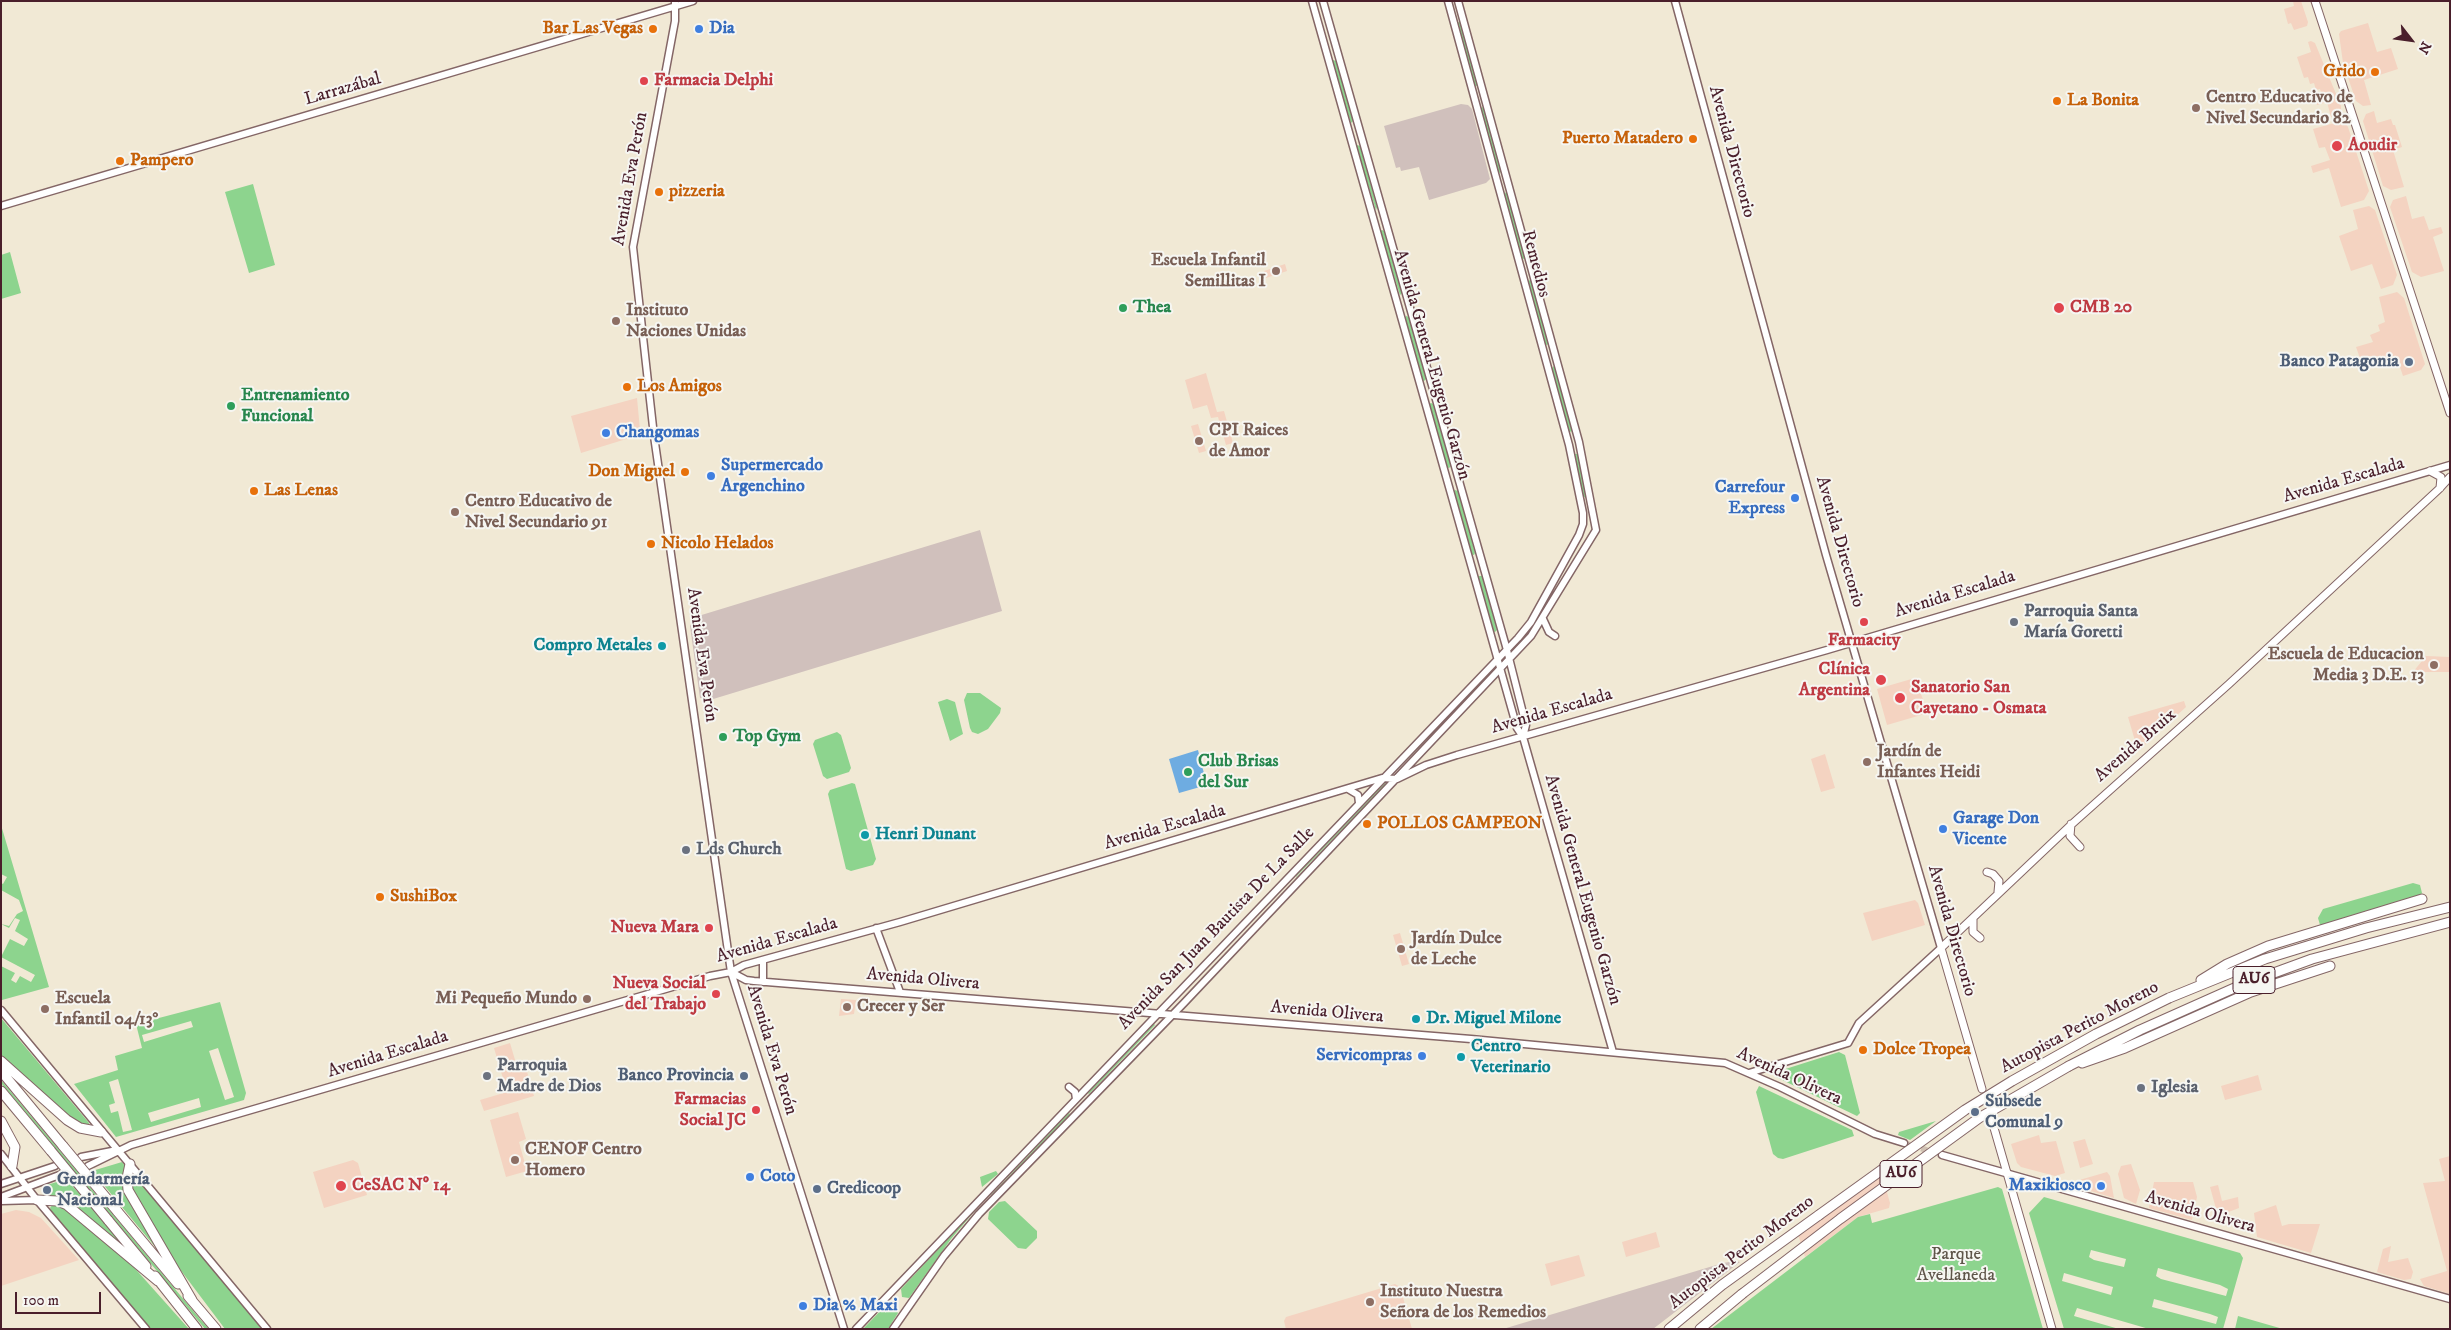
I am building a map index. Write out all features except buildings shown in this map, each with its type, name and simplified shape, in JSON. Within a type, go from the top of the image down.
[{"type":"highway","points":[[2168,998],[2252,953],[2422,899]]},
{"type":"highway","name":"Autopista Perito Moreno","points":[[1669,1329],[1722,1285],[1965,1110],[2096,1034],[2168,998],[2265,959],[2366,928],[2450,907]]},
{"type":"highway","name":"Autopista Perito Moreno","points":[[1700,1329],[1742,1294],[1848,1213],[1964,1129],[2069,1066],[2140,1030],[2241,985],[2312,959],[2450,922]]},
{"type":"highway","points":[[2069,1066],[2125,1048],[2251,992],[2330,966]]},
{"type":"highway","points":[[1,1061],[67,1120],[80,1128],[101,1132]]},
{"type":"highway","points":[[1,1071],[216,1329]]},
{"type":"highway","points":[[1,1091],[197,1329]]},
{"type":"highway","points":[[1,1121],[15,1147],[12,1166]]},
{"type":"highway","points":[[130,1164],[127,1178],[128,1190],[192,1300]]},
{"type":"highway","points":[[37,1200],[58,1201],[67,1205],[158,1281]]},
{"type":"main road","points":[[2315,1],[2450,413]]},
{"type":"main road","points":[[2430,471],[2438,473],[2444,485]]},
{"type":"main road","name":"Avenida Bruix","points":[[1941,948],[2072,824],[2173,734],[2444,485],[2450,477]]},
{"type":"main road","points":[[2072,824],[2070,836],[2080,847]]},
{"type":"main road","points":[[1987,872],[1993,874],[2000,881],[2000,887],[1995,896]]},
{"type":"main road","points":[[1973,919],[1973,932],[1980,938]]},
{"type":"main road","name":"Avenida Directorio","points":[[1941,948],[1982,1089]]},
{"type":"main road","points":[[1992,1121],[2052,1329]]},
{"type":"street","name":"Larrazábal","points":[[1,206],[675,4],[693,1]]},
{"type":"street","name":"Avenida General Eugenio Garzón","points":[[1312,1],[1517,728],[1523,736],[1613,1052]]},
{"type":"street","name":"Avenida General Eugenio Garzón","points":[[1322,1],[1507,650],[1526,725],[1523,736]]},
{"type":"street","name":"Remedios","points":[[1448,1],[1569,445],[1584,513],[1579,535]]},
{"type":"street","name":"Remedios","points":[[1458,1],[1579,442],[1596,530]]},
{"type":"street","name":"Avenida Directorio","points":[[1675,1],[1851,642],[1941,948]]},
{"type":"street","name":"Avenida Eva Perón","points":[[675,4],[675,21],[633,256],[654,436],[731,972],[844,1329]]},
{"type":"street","name":"Avenida Escalada","points":[[80,1157],[118,1150],[704,978],[731,972],[744,965],[876,928],[1382,778],[1397,779],[1426,765],[1523,736],[1851,642],[2450,465]]},
{"type":"street","name":"Avenida San Juan Bautista De La Salle","points":[[893,1329],[968,1226],[1397,779],[1531,636],[1596,530]]},
{"type":"street","name":"Avenida San Juan Bautista De La Salle","points":[[856,1329],[1382,778],[1507,650],[1530,622],[1579,535]]},
{"type":"street","points":[[1543,619],[1548,632],[1555,636]]},
{"type":"street","points":[[1348,789],[1358,795],[1359,803]]},
{"type":"street","points":[[876,928],[900,992]]},
{"type":"street","name":"Avenida Bruix","points":[[1748,1073],[1848,1043],[1859,1023],[1941,948]]},
{"type":"street","points":[[762,960],[763,982]]},
{"type":"street","name":"Avenida Olivera","points":[[731,972],[746,980],[763,982],[1613,1052],[1725,1063],[1875,1134],[1904,1143]]},
{"type":"street","points":[[1,1010],[267,1329]]},
{"type":"street","points":[[1069,1087],[1075,1092],[1076,1099]]},
{"type":"street","name":"Avenida Escalada","points":[[88,1166],[118,1150]]},
{"type":"street","points":[[1,1154],[37,1200],[146,1329]]},
{"type":"street","name":"Avenida Olivera","points":[[1942,1155],[2450,1299]]},
{"type":"street","points":[[1,1184],[55,1166]]},
{"type":"street","points":[[1,1197],[62,1174]]},
{"type":"street","points":[[1,1201],[37,1200]]},
{"type":"shaded area","points":[[2293,1],[2301,1],[2308,22],[2307,26],[2294,30],[2291,23],[2288,24],[2284,9],[2294,6]]},
{"type":"shaded area","points":[[2368,23],[2377,52],[2391,48],[2398,69],[2364,80],[2371,105],[2363,106],[2356,101],[2343,63],[2339,34],[2341,31]]},
{"type":"shaded area","points":[[2308,42],[2315,43],[2341,106],[2341,111],[2331,117],[2327,102],[2317,105],[2315,98],[2322,96],[2320,89],[2316,90],[2314,83],[2310,84],[2308,77],[2304,78],[2297,57],[2311,52]]},
{"type":"shaded area","points":[[1461,104],[1468,105],[1472,109],[1490,179],[1486,183],[1429,200],[1419,167],[1401,171],[1400,167],[1396,168],[1384,126]]},
{"type":"shaded area","points":[[2374,111],[2377,123],[2391,119],[2393,125],[2395,125],[2402,147],[2393,150],[2404,187],[2391,190],[2383,186],[2363,121],[2366,114]]},
{"type":"shaded area","points":[[2344,122],[2348,127],[2369,191],[2364,200],[2341,207],[2329,168],[2313,173],[2311,166],[2330,160],[2325,147],[2319,148],[2313,129]]},
{"type":"shaded area","points":[[2406,196],[2412,219],[2424,216],[2429,230],[2441,227],[2443,233],[2433,237],[2444,271],[2421,277],[2412,272],[2390,207],[2393,200]]},
{"type":"shaded area","points":[[2369,206],[2375,210],[2397,275],[2393,285],[2381,289],[2372,264],[2351,271],[2339,236],[2358,229],[2353,210]]},
{"type":"shaded area","name":"Escuela Infantil Semillitas I","points":[[1285,264],[1287,271],[1266,278],[1264,271]]},
{"type":"shaded area","points":[[2397,292],[2404,298],[2425,364],[2421,370],[2403,376],[2397,358],[2375,365],[2372,358],[2361,361],[2356,347],[2373,342],[2370,335],[2380,331],[2378,325],[2385,322],[2379,297]]},
{"type":"shaded area","points":[[1206,373],[1217,412],[1224,411],[1233,443],[1226,445],[1218,417],[1211,418],[1207,405],[1193,409],[1185,380]]},
{"type":"shaded area","points":[[637,398],[640,430],[636,436],[581,453],[571,416]]},
{"type":"shaded area","name":"CPI Raices de Amor","points":[[1198,424],[1206,451],[1199,453],[1191,426]]},
{"type":"shaded area","points":[[980,530],[1002,611],[710,700],[700,698],[690,626],[695,617]]},
{"type":"shaded area","name":"Escuela de Educacion Media 3 D.E. 13","points":[[2426,656],[2450,657],[2450,672],[2413,672]]},
{"type":"shaded area","name":"Sanatorio San Cayetano - Osmata","points":[[1915,678],[1928,713],[1887,725],[1877,689]]},
{"type":"shaded area","points":[[2184,701],[2186,707],[2138,751],[2128,717]]},
{"type":"shaded area","points":[[1825,754],[1835,788],[1821,792],[1811,759]]},
{"type":"shaded area","points":[[1915,900],[1918,903],[1925,925],[1872,941],[1863,913]]},
{"type":"shaded area","name":"Jardín Dulce de Leche","points":[[1400,933],[1409,964],[1402,966],[1393,935]]},
{"type":"shaded area","name":"Crecer y Ser","points":[[841,999],[856,1000],[854,1014],[839,1016]]},
{"type":"shaded area","points":[[510,1043],[518,1070],[526,1068],[534,1096],[484,1111],[480,1100],[507,1092],[494,1048]]},
{"type":"shaded area","points":[[2258,1075],[2262,1090],[2225,1100],[2221,1086]]},
{"type":"shaded area","points":[[518,1112],[526,1139],[519,1142],[527,1171],[506,1177],[490,1120]]},
{"type":"shaded area","points":[[2039,1135],[2041,1143],[2056,1141],[2065,1173],[2055,1176],[2021,1167],[2017,1163],[2011,1144]]},
{"type":"shaded area","points":[[2085,1139],[2093,1164],[2080,1168],[2073,1142]]},
{"type":"shaded area","points":[[2450,1156],[2450,1294],[2424,1286],[2420,1279],[2447,1271],[2423,1183],[2445,1181],[2439,1159]]},
{"type":"shaded area","name":"CeSAC Nº 14","points":[[353,1160],[358,1163],[367,1195],[324,1208],[313,1172]]},
{"type":"shaded area","points":[[2131,1164],[2140,1190],[2136,1204],[2124,1198],[2118,1174],[2121,1166]]},
{"type":"shaded area","points":[[1880,1167],[1890,1203],[1889,1208],[1858,1217],[1805,1257],[1797,1231],[1798,1224]]},
{"type":"shaded area","points":[[2107,1172],[2110,1176],[2114,1198],[2074,1186],[2076,1181]]},
{"type":"shaded area","points":[[2154,1182],[2193,1182],[2197,1197],[2192,1220],[2149,1208]]},
{"type":"shaded area","points":[[2218,1185],[2222,1201],[2238,1197],[2239,1208],[2218,1216],[2210,1187]]},
{"type":"shaded area","points":[[2276,1205],[2282,1226],[2289,1224],[2320,1224],[2311,1253],[2257,1237],[2254,1213]]},
{"type":"shaded area","points":[[16,1210],[29,1212],[41,1218],[79,1260],[1,1286],[1,1214]]},
{"type":"shaded area","points":[[1656,1232],[1660,1247],[1626,1257],[1622,1242]]},
{"type":"shaded area","points":[[2391,1246],[2388,1262],[2408,1258],[2413,1272],[2411,1279],[2404,1280],[2377,1272],[2383,1249]]},
{"type":"shaded area","points":[[1579,1255],[1585,1276],[1551,1286],[1545,1264]]},
{"type":"shaded area","points":[[1740,1262],[1653,1329],[1503,1329],[1723,1263]]},
{"type":"shaded area","name":"Instituto Nuestra Señora de los Remedios","points":[[1395,1284],[1400,1287],[1412,1329],[1286,1329],[1284,1321],[1286,1317]]},
{"type":"green space","points":[[1457,23],[1461,23],[1478,85],[1476,86],[1473,85]]},
{"type":"green space","points":[[1331,61],[1336,61],[1353,121],[1351,123]]},
{"type":"green space","points":[[1482,107],[1485,109],[1502,170],[1500,173],[1497,171],[1480,110]]},
{"type":"green space","points":[[1356,146],[1360,146],[1377,207],[1376,210]]},
{"type":"green space","points":[[253,184],[275,265],[249,273],[225,192]]},
{"type":"green space","points":[[1506,192],[1509,195],[1524,259],[1521,258],[1504,195]]},
{"type":"green space","points":[[1380,231],[1384,231],[1402,293],[1400,295]]},
{"type":"green space","points":[[10,252],[21,293],[1,299],[1,255]]},
{"type":"green space","points":[[1530,280],[1533,282],[1549,343],[1547,345],[1544,344],[1527,282]]},
{"type":"green space","points":[[1406,316],[1409,317],[1426,379],[1424,381],[1421,380],[1404,319]]},
{"type":"green space","points":[[1554,366],[1573,429],[1571,432],[1568,430],[1551,369]]},
{"type":"green space","points":[[1429,404],[1433,404],[1451,466],[1449,468],[1446,467]]},
{"type":"green space","points":[[1575,454],[1578,454],[1588,497],[1586,498],[1583,496]]},
{"type":"green space","points":[[1455,490],[1458,491],[1474,555],[1470,554],[1453,492]]},
{"type":"green space","points":[[1482,576],[1497,630],[1495,632],[1492,631],[1477,578]]},
{"type":"green space","points":[[1492,672],[1493,673],[1402,765]]},
{"type":"green space","points":[[967,693],[980,693],[1001,708],[1000,713],[988,729],[978,734],[972,732],[970,728],[964,700]]},
{"type":"green space","points":[[947,699],[955,702],[963,734],[950,741],[938,702]]},
{"type":"green space","points":[[837,732],[841,735],[851,768],[849,772],[827,779],[823,776],[813,744],[815,740]]},
{"type":"green space","points":[[852,783],[855,784],[876,859],[873,865],[851,871],[846,869],[828,794],[830,790]]},
{"type":"green space","points":[[1386,784],[1296,877],[1296,876]]},
{"type":"green space","points":[[1,825],[49,987],[2,1000],[1,966],[15,973],[11,980],[16,983],[20,976],[31,982],[35,975],[1,957],[10,939],[24,946],[28,939],[15,931],[20,920],[15,918],[9,928],[1,924],[9,926],[17,914],[23,911],[19,900],[1,890],[1,883],[3,884],[7,877],[1,874]]},
{"type":"green space","points":[[2413,883],[2420,885],[2422,893],[2418,898],[2320,925],[2318,918],[2323,909]]},
{"type":"green space","points":[[220,1002],[246,1093],[244,1100],[116,1137],[74,1084],[118,1070],[115,1056],[142,1048],[136,1024]],"holes":[[[191,1021],[193,1027],[144,1042],[142,1035]],[[218,1048],[234,1097],[225,1100],[209,1051]],[[118,1079],[132,1130],[123,1132],[118,1111],[111,1113],[109,1105],[115,1103],[109,1082]],[[199,1098],[201,1107],[151,1122],[148,1113]]]},
{"type":"green space","points":[[1,1018],[89,1123],[89,1126],[82,1128],[1,1057]]},
{"type":"green space","points":[[1155,1025],[1089,1094],[1088,1093]]},
{"type":"green space","points":[[1839,1052],[1845,1055],[1860,1113],[1857,1116],[1776,1077],[1776,1072]]},
{"type":"green space","points":[[1,1080],[209,1329],[205,1329],[1,1083]]},
{"type":"green space","points":[[1759,1086],[1852,1130],[1854,1136],[1783,1159],[1778,1158],[1773,1154],[1756,1092]]},
{"type":"green space","points":[[1070,1114],[991,1196],[991,1195]]},
{"type":"green space","points":[[1936,1121],[1910,1140],[1898,1135],[1899,1132]]},
{"type":"green space","points":[[122,1162],[125,1166],[124,1180],[161,1254],[92,1171]]},
{"type":"green space","points":[[996,1171],[998,1174],[982,1187],[980,1177]]},
{"type":"green space","points":[[136,1177],[262,1329],[225,1329],[176,1264],[130,1188],[131,1178]]},
{"type":"green space","points":[[66,1179],[122,1244],[119,1246],[70,1204],[46,1198],[43,1195],[43,1189],[47,1185]]},
{"type":"green space","name":"Parque Avellaneda","points":[[1998,1187],[2002,1189],[2043,1329],[1711,1329],[1858,1217],[1870,1214],[1872,1223]]},
{"type":"green space","points":[[2044,1197],[2240,1253],[2243,1258],[2223,1329],[2149,1329],[2077,1308],[2074,1316],[2119,1329],[2064,1329],[2029,1213]],"holes":[[[2091,1250],[2126,1259],[2124,1267],[2094,1260],[2089,1257]],[[2158,1268],[2220,1285],[2228,1289],[2226,1296],[2161,1279],[2156,1276]],[[2064,1273],[2113,1287],[2111,1295],[2062,1281]],[[2154,1299],[2218,1317],[2216,1324],[2152,1307]]]},
{"type":"green space","points":[[1005,1201],[1037,1231],[1037,1238],[1026,1249],[1018,1248],[988,1219],[989,1212],[999,1202]]},
{"type":"green space","points":[[53,1204],[61,1205],[131,1264],[189,1329],[151,1329],[52,1213],[50,1208]]},
{"type":"green space","points":[[979,1206],[951,1239],[909,1298],[902,1297],[901,1289]]},
{"type":"green space","points":[[887,1304],[893,1304],[898,1313],[888,1329],[863,1329]]},
{"type":"green space","points":[[2238,1316],[2283,1329],[2235,1329]]},
{"type":"water","name":"Club Brisas del Sur","points":[[1198,750],[1207,785],[1179,793],[1169,759]]},
{"type":"tunnel","points":[[1904,1143],[1942,1155]]},
{"type":"place","name":"Bar Las Vegas","points":[[653,29]]},
{"type":"place","name":"Dia","points":[[699,29]]},
{"type":"place","name":"Grido","points":[[2375,72]]},
{"type":"place","name":"Farmacia Delphi","points":[[644,81]]},
{"type":"place","name":"La Bonita","points":[[2057,101]]},
{"type":"place","name":"Centro Educativo de Nivel Secundario 82","points":[[2196,108]]},
{"type":"place","name":"Puerto Matadero","points":[[1693,139]]},
{"type":"place","name":"Aoudir","points":[[2337,146]]},
{"type":"place","name":"Pampero","points":[[120,161]]},
{"type":"place","name":"pizzeria","points":[[659,192]]},
{"type":"place","name":"Escuela Infantil Semillitas I","points":[[1276,271]]},
{"type":"place","name":"Thea","points":[[1123,308]]},
{"type":"place","name":"CMB 20","points":[[2059,308]]},
{"type":"place","name":"Instituto Naciones Unidas","points":[[616,321]]},
{"type":"place","name":"Banco Patagonia","points":[[2409,362]]},
{"type":"place","name":"Los Amigos","points":[[627,387]]},
{"type":"place","name":"Entrenamiento Funcional","points":[[231,406]]},
{"type":"place","name":"Changomas","points":[[606,433]]},
{"type":"place","name":"CPI Raices de Amor","points":[[1199,441]]},
{"type":"place","name":"Don Miguel","points":[[685,472]]},
{"type":"place","name":"Supermercado Argenchino","points":[[711,476]]},
{"type":"place","name":"Las Lenas","points":[[254,491]]},
{"type":"place","name":"Carrefour Express","points":[[1795,498]]},
{"type":"place","name":"Centro Educativo de Nivel Secundario 91","points":[[455,512]]},
{"type":"place","name":"Nicolo Helados","points":[[651,544]]},
{"type":"place","name":"Farmacity","points":[[1864,622]]},
{"type":"place","name":"Parroquia Santa María Goretti","points":[[2014,622]]},
{"type":"place","name":"Compro Metales","points":[[662,646]]},
{"type":"place","name":"Escuela de Educacion Media 3 D.E. 13","points":[[2434,665]]},
{"type":"place","name":"Clínica Argentina","points":[[1881,680]]},
{"type":"place","name":"Sanatorio San Cayetano - Osmata","points":[[1900,698]]},
{"type":"place","name":"Top Gym","points":[[723,737]]},
{"type":"place","name":"Jardín de Infantes Heidi","points":[[1867,762]]},
{"type":"place","name":"Club Brisas del Sur","points":[[1188,772]]},
{"type":"place","name":"POLLOS CAMPEON","points":[[1367,824]]},
{"type":"place","name":"Garage Don Vicente","points":[[1943,829]]},
{"type":"place","name":"Henri Dunant","points":[[865,835]]},
{"type":"place","name":"Lds Church","points":[[686,850]]},
{"type":"place","name":"SushiBox","points":[[380,897]]},
{"type":"place","name":"Nueva Mara","points":[[709,928]]},
{"type":"place","name":"Jardín Dulce de Leche","points":[[1401,949]]},
{"type":"place","name":"Nueva Social del Trabajo","points":[[716,994]]},
{"type":"place","name":"Mi Pequeño Mundo","points":[[587,999]]},
{"type":"place","name":"Crecer y Ser","points":[[847,1007]]},
{"type":"place","name":"Escuela Infantil 04/13°","points":[[45,1009]]},
{"type":"place","name":"Dr. Miguel Milone","points":[[1416,1019]]},
{"type":"place","name":"Dolce Tropea","points":[[1863,1050]]},
{"type":"place","name":"Servicompras","points":[[1422,1056]]},
{"type":"place","name":"Centro Veterinario","points":[[1461,1057]]},
{"type":"place","name":"Parroquia Madre de Dios","points":[[487,1076]]},
{"type":"place","name":"Banco Provincia","points":[[744,1076]]},
{"type":"place","name":"Iglesia","points":[[2141,1088]]},
{"type":"place","name":"Farmacias Social JC","points":[[756,1110]]},
{"type":"place","name":"Subsede Comunal 9","points":[[1975,1112]]},
{"type":"place","name":"CENOF Centro Homero","points":[[515,1160]]},
{"type":"place","name":"Coto","points":[[750,1177]]},
{"type":"place","name":"CeSAC Nº 14","points":[[341,1186]]},
{"type":"place","name":"Maxikiosco","points":[[2101,1186]]},
{"type":"place","name":"Credicoop","points":[[817,1189]]},
{"type":"place","name":"Gendarmería Nacional","points":[[47,1190]]},
{"type":"place","name":"Instituto Nuestra Señora de los Remedios","points":[[1370,1302]]},
{"type":"place","name":"Dia % Maxi","points":[[803,1306]]}]
